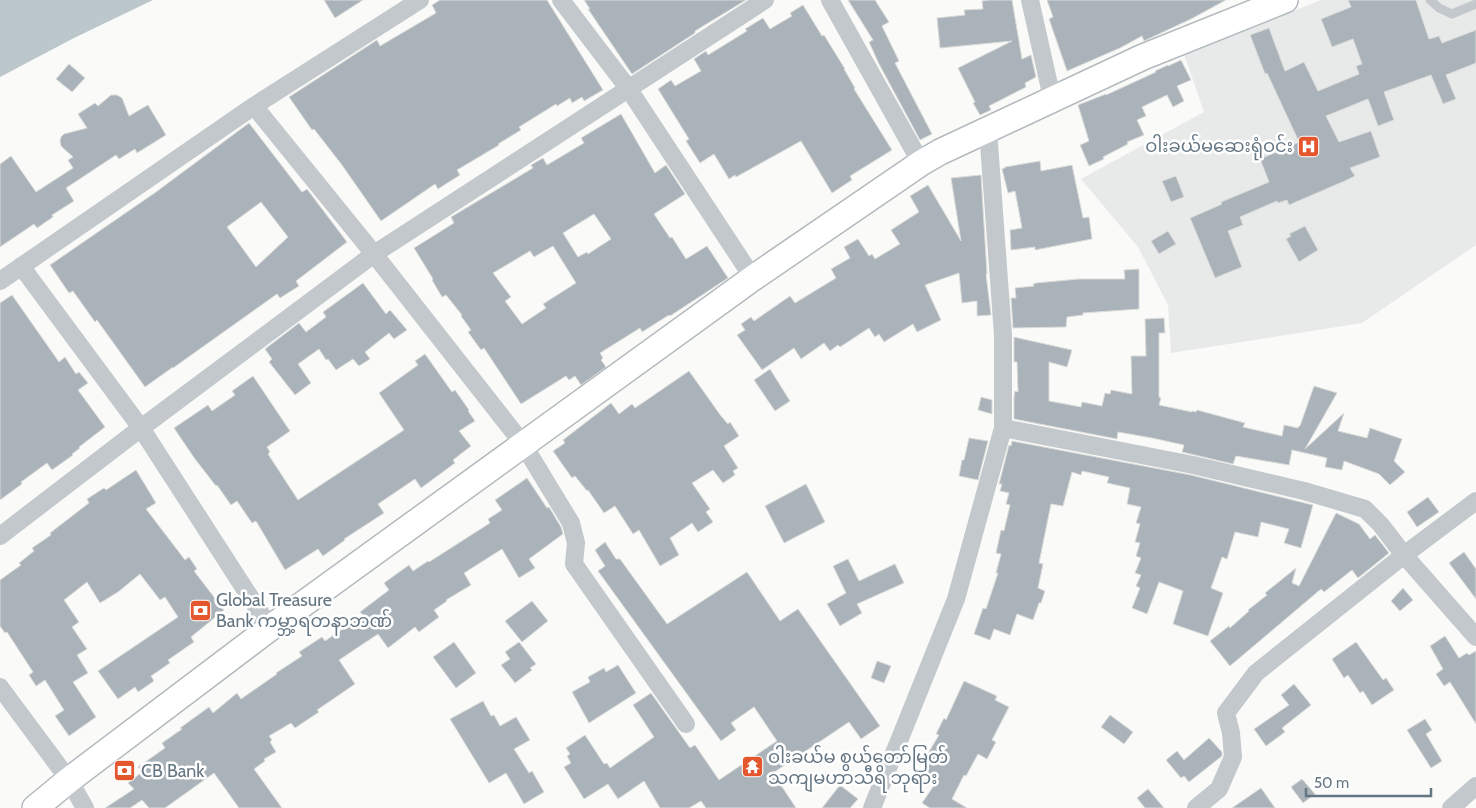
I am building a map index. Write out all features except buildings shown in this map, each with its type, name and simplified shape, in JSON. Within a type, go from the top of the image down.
[{"type":"street","points":[[0,282],[254,106],[420,0]]},
{"type":"street","points":[[561,0],[628,88],[753,278]]},
{"type":"street","points":[[0,536],[374,254],[765,0]]},
{"type":"street","points":[[830,0],[921,163]]},
{"type":"street","points":[[1030,0],[1052,98]]},
{"type":"street","points":[[34,808],[270,628],[523,444],[753,278],[921,163],[1052,98],[1143,57],[1285,0]]},
{"type":"street","points":[[254,106],[374,254],[523,444],[571,523],[576,543],[574,564],[686,724]]},
{"type":"street","points":[[872,808],[956,599],[1003,428],[1003,334],[988,130]]},
{"type":"street","points":[[21,266],[141,428],[270,628]]},
{"type":"street","points":[[1003,428],[1193,465],[1304,491],[1364,509],[1382,525],[1404,555],[1476,637]]},
{"type":"street","points":[[1196,808],[1219,789],[1233,757],[1231,734],[1226,713],[1256,673],[1404,555],[1476,501]]},
{"type":"street","points":[[0,686],[69,780],[85,808]]},
{"type":"street","points":[[1451,808],[1476,786]]},
{"type":"lane","points":[[1430,0],[1438,8],[1452,14],[1476,4]]},
{"type":"shaded area","points":[[0,0],[153,0],[74,38],[0,77]]},
{"type":"shaded area","name":"ဝါးခယ်မဆေးရုံဝင်း","points":[[1321,0],[1476,0],[1476,245],[1362,323],[1171,353],[1168,305],[1138,247],[1081,179],[1204,112],[1184,54]]},
{"type":"place","name":"ဝါးခယ်မဆေးရုံဝင်း","points":[[1309,146]]},
{"type":"place","name":"Global Treasure Bank ကမ္ဘာ့ရတနာဘဏ်","points":[[200,610]]},
{"type":"place","name":"ဝါးခယ်မ စွယ်တော်မြတ် သကျမဟာသီရိ ဘုရား","points":[[752,767]]},
{"type":"place","name":"CB Bank","points":[[125,771]]}]
